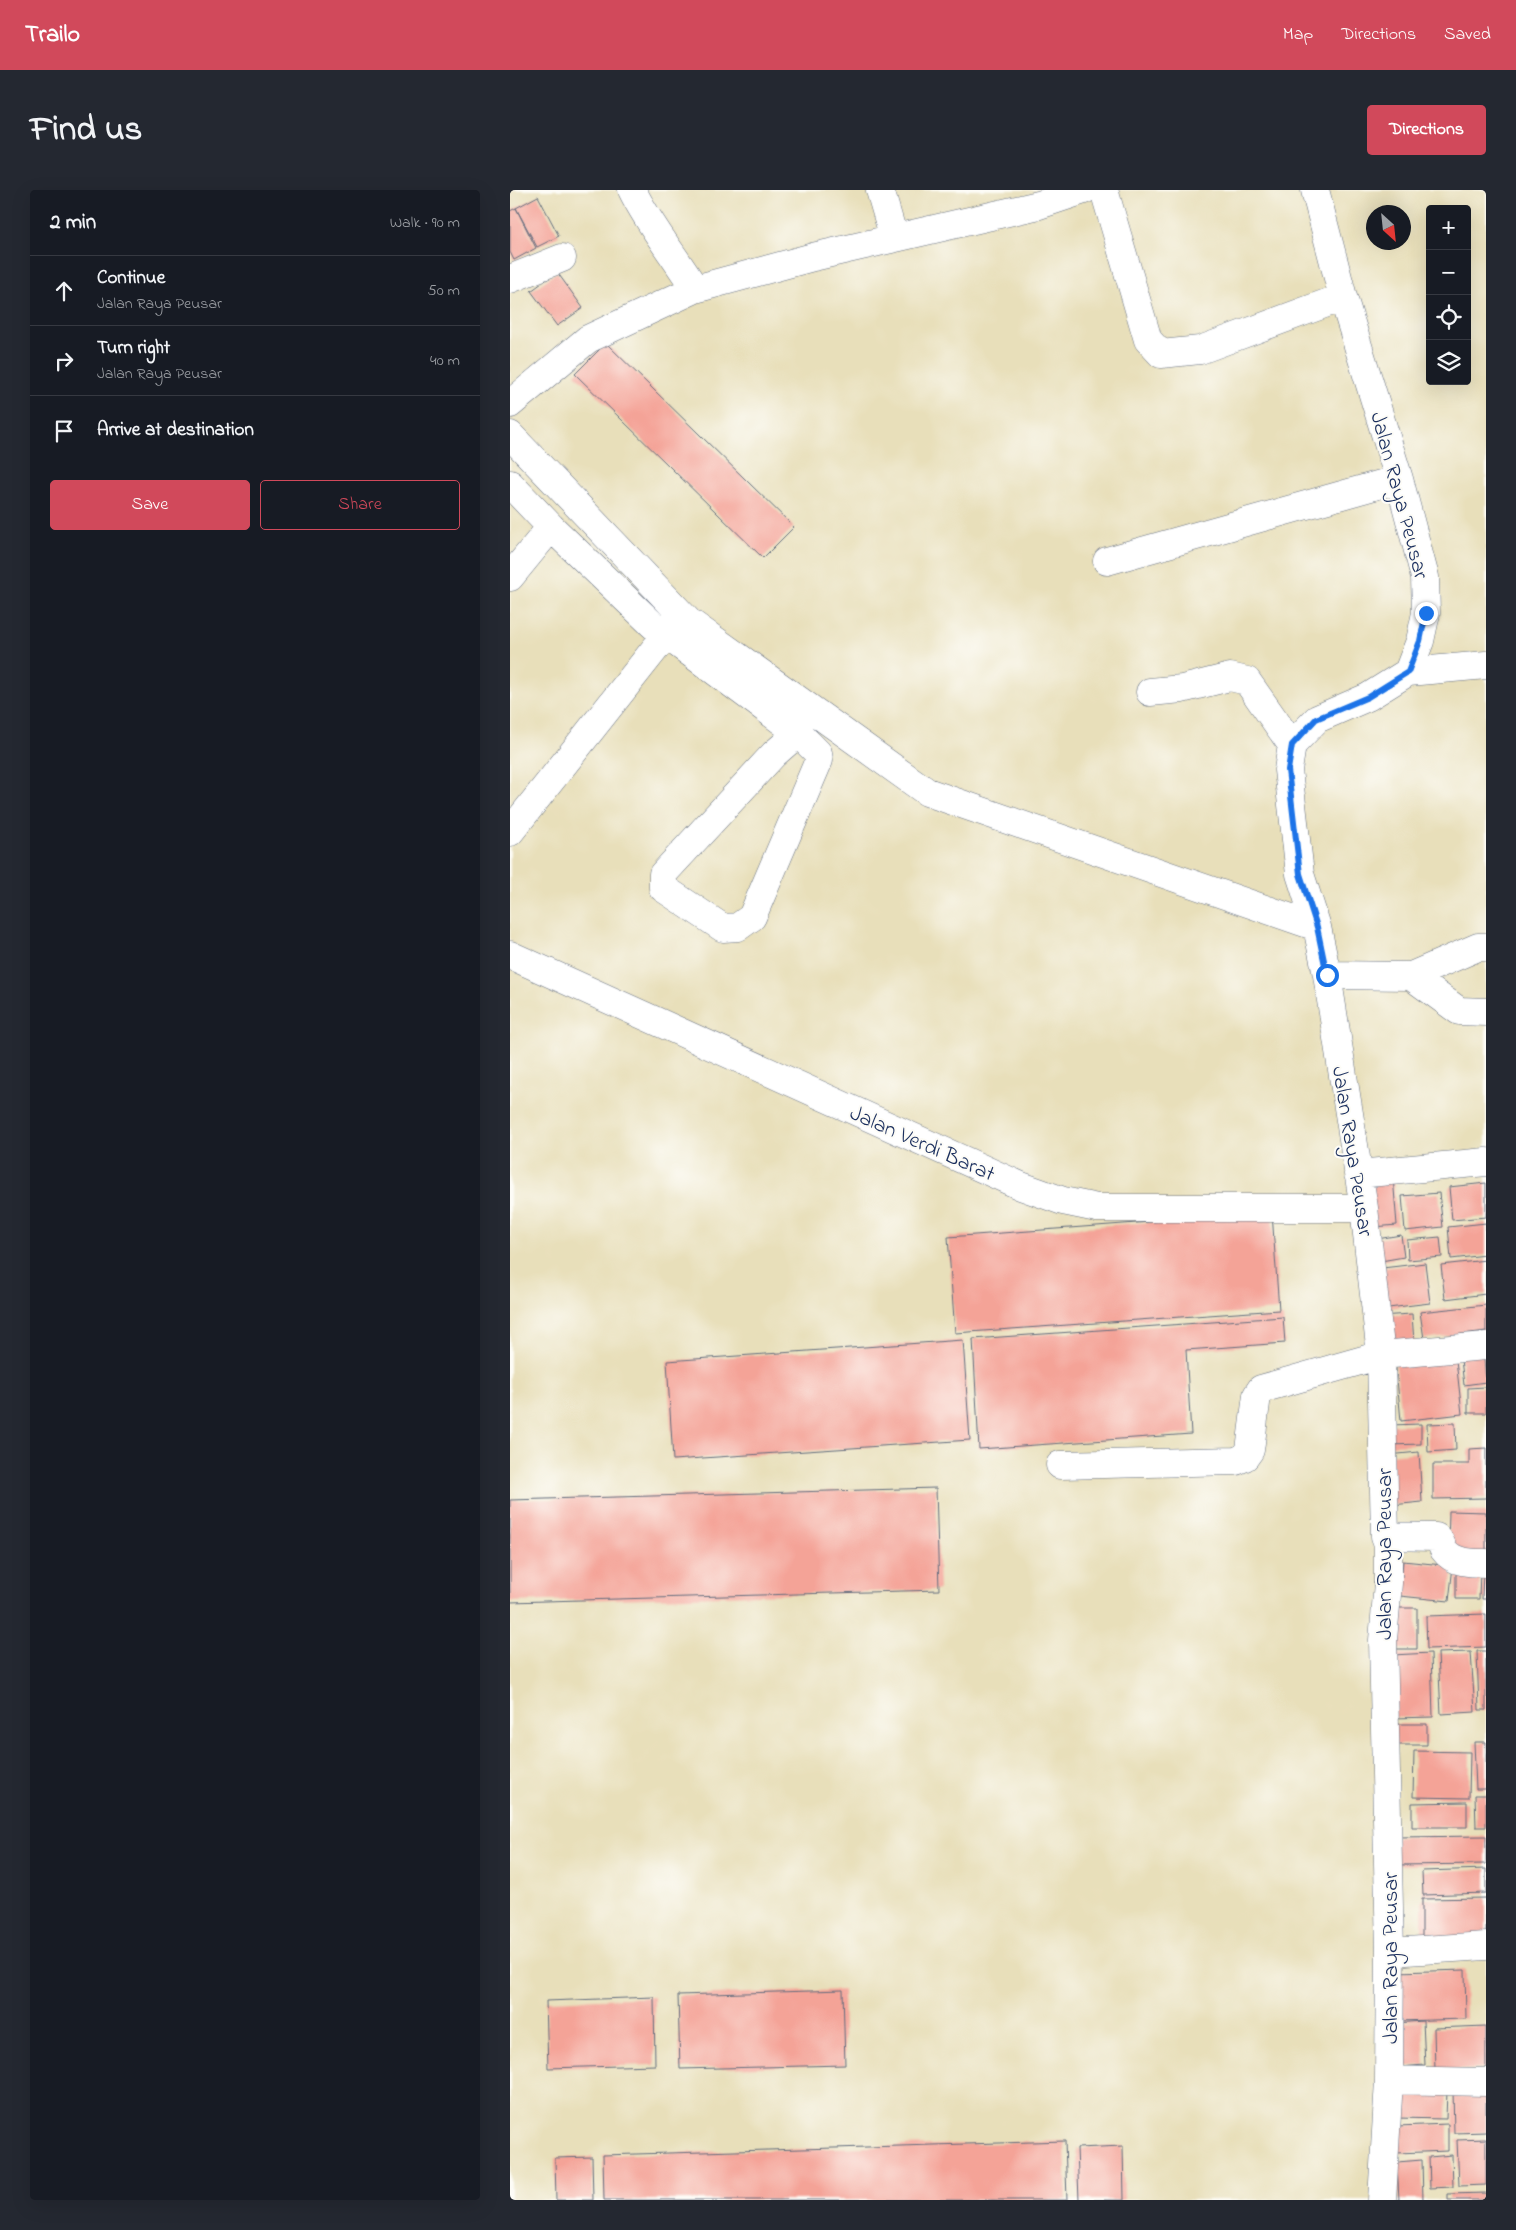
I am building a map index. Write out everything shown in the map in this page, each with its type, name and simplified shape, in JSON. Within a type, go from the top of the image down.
[{"type":"street","points":[[632,190],[645,217],[678,261],[695,289]]},
{"type":"street","points":[[880,190],[894,238]]},
{"type":"street","points":[[510,404],[588,339],[695,289],[894,238],[1037,198],[1084,190]]},
{"type":"street","points":[[1104,190],[1148,340],[1161,354],[1200,350],[1343,297]]},
{"type":"street","name":"Jalan Raya Peusar","points":[[1315,190],[1343,297],[1399,479],[1425,577],[1426,613],[1420,641],[1408,672]]},
{"type":"street","points":[[510,279],[562,258]]},
{"type":"street","points":[[510,435],[688,621],[927,792],[1317,927]]},
{"type":"street","points":[[1107,561],[1399,479]]},
{"type":"street","points":[[510,484],[551,527],[666,635],[798,733],[818,753],[819,760],[752,917],[738,928],[722,928],[663,888],[663,874],[774,754],[798,733]]},
{"type":"street","points":[[510,578],[551,527]]},
{"type":"street","points":[[510,832],[666,635]]},
{"type":"street","points":[[1150,692],[1182,689],[1230,677],[1247,680],[1292,745],[1316,719],[1368,697],[1408,672],[1486,665]]},
{"type":"street","name":"Jalan Raya Peusar","points":[[1292,745],[1288,770],[1300,874],[1317,927],[1327,975],[1364,1208],[1381,1356],[1385,1536],[1388,1544],[1388,1584],[1383,1640],[1390,1952],[1389,2080],[1382,2200]]},
{"type":"street","points":[[1327,975],[1411,976],[1478,947],[1486,947]]},
{"type":"street","name":"Jalan Verdi Barat","points":[[510,955],[1021,1186],[1063,1201],[1097,1208],[1364,1208]]},
{"type":"street","points":[[1411,976],[1459,1011],[1486,1012]]},
{"type":"street","points":[[1358,1174],[1486,1162]]},
{"type":"street","points":[[1060,1465],[1236,1461],[1244,1457],[1250,1450],[1257,1396],[1261,1389],[1381,1356],[1486,1346]]},
{"type":"street","points":[[1385,1536],[1436,1537],[1440,1540],[1446,1553],[1459,1561],[1486,1564]]},
{"type":"street","points":[[1390,1952],[1486,1946]]},
{"type":"street","points":[[1389,2080],[1486,2082]]},
{"type":"building","points":[[538,196],[559,236],[537,247],[516,208]]},
{"type":"building","points":[[516,208],[536,248],[514,260],[510,252],[510,211]]},
{"type":"building","points":[[557,272],[583,308],[557,326],[531,291]]},
{"type":"building","points":[[606,343],[794,527],[763,558],[575,374]]},
{"type":"building","points":[[1393,1177],[1397,1225],[1374,1227],[1370,1179]]},
{"type":"building","points":[[1486,1183],[1486,1217],[1452,1220],[1449,1187]]},
{"type":"building","points":[[1439,1193],[1443,1227],[1405,1231],[1402,1196]]},
{"type":"building","points":[[1272,1213],[1279,1310],[955,1333],[948,1237]]},
{"type":"building","points":[[1486,1223],[1486,1255],[1451,1259],[1448,1227]]},
{"type":"building","points":[[1401,1235],[1404,1257],[1375,1262],[1371,1240]]},
{"type":"building","points":[[1440,1237],[1442,1257],[1408,1260],[1407,1240]]},
{"type":"building","points":[[1486,1260],[1486,1294],[1445,1299],[1441,1265]]},
{"type":"building","points":[[1425,1263],[1430,1303],[1380,1309],[1374,1269]]},
{"type":"building","points":[[1486,1305],[1486,1331],[1424,1339],[1420,1312]]},
{"type":"building","points":[[1412,1314],[1414,1343],[1380,1344],[1378,1316]]},
{"type":"building","points":[[1283,1317],[1285,1343],[1186,1350],[1191,1434],[979,1449],[973,1339]]},
{"type":"building","points":[[963,1340],[970,1440],[673,1460],[667,1361]]},
{"type":"building","points":[[1483,1348],[1486,1382],[1464,1385],[1460,1351]]},
{"type":"building","points":[[1455,1351],[1462,1414],[1401,1421],[1395,1358]]},
{"type":"building","points":[[1486,1387],[1486,1413],[1468,1413],[1468,1388]]},
{"type":"building","points":[[1455,1423],[1456,1450],[1428,1452],[1427,1424]]},
{"type":"building","points":[[1421,1424],[1421,1444],[1390,1445],[1389,1425]]},
{"type":"building","points":[[1486,1448],[1486,1498],[1433,1499],[1433,1464],[1469,1464],[1469,1449]]},
{"type":"building","points":[[1419,1452],[1422,1502],[1392,1505],[1388,1455]]},
{"type":"building","points":[[936,1488],[939,1590],[510,1602],[510,1500]]},
{"type":"building","points":[[1449,1511],[1486,1512],[1486,1555],[1448,1553]]},
{"type":"building","points":[[1403,1561],[1453,1566],[1449,1601],[1400,1596]]},
{"type":"building","points":[[1456,1569],[1480,1570],[1479,1599],[1456,1599]]},
{"type":"building","points":[[1483,1570],[1486,1570],[1486,1599],[1482,1599]]},
{"type":"building","points":[[1392,1608],[1417,1608],[1417,1649],[1393,1649]]},
{"type":"building","points":[[1486,1614],[1486,1647],[1427,1649],[1426,1616]]},
{"type":"building","points":[[1477,1651],[1486,1651],[1486,1710],[1479,1710]]},
{"type":"building","points":[[1471,1652],[1475,1712],[1441,1714],[1438,1653]]},
{"type":"building","points":[[1431,1653],[1433,1717],[1394,1718],[1392,1655]]},
{"type":"building","points":[[1393,1724],[1427,1724],[1427,1745],[1393,1745]]},
{"type":"building","points":[[1474,1742],[1486,1742],[1486,1789],[1476,1789]]},
{"type":"building","points":[[1414,1751],[1470,1752],[1469,1798],[1413,1797]]},
{"type":"building","points":[[1475,1795],[1486,1795],[1486,1827],[1476,1827]]},
{"type":"building","points":[[1467,1802],[1467,1827],[1412,1827],[1412,1803]]},
{"type":"building","points":[[1486,1836],[1486,1864],[1395,1865],[1395,1837]]},
{"type":"building","points":[[1486,1869],[1486,1893],[1423,1895],[1422,1871]]},
{"type":"building","points":[[1486,1898],[1486,1936],[1422,1937],[1422,1899]]},
{"type":"building","points":[[1465,1970],[1466,2019],[1397,2021],[1396,1972]]},
{"type":"building","points":[[843,1990],[845,2065],[680,2069],[678,1995]]},
{"type":"building","points":[[654,1997],[655,2065],[548,2068],[546,2001]]},
{"type":"building","points":[[1423,2021],[1425,2065],[1398,2067],[1396,2023]]},
{"type":"building","points":[[1486,2026],[1486,2069],[1435,2071],[1434,2028]]},
{"type":"building","points":[[1397,2089],[1447,2091],[1446,2119],[1396,2118]]},
{"type":"building","points":[[1486,2090],[1486,2132],[1454,2133],[1453,2091]]},
{"type":"building","points":[[1448,2124],[1448,2151],[1397,2153],[1397,2126]]},
{"type":"building","points":[[1486,2139],[1486,2185],[1459,2186],[1457,2140]]},
{"type":"building","points":[[1065,2141],[1067,2200],[604,2200],[603,2155]]},
{"type":"building","points":[[1123,2146],[1124,2200],[1079,2200],[1077,2148]]},
{"type":"building","points":[[1452,2155],[1453,2187],[1430,2188],[1429,2157]]},
{"type":"building","points":[[592,2157],[593,2200],[556,2200],[555,2158]]},
{"type":"building","points":[[1422,2160],[1423,2200],[1399,2200],[1397,2162]]},
{"type":"building","points":[[1486,2193],[1486,2200],[1448,2200],[1448,2194]]},
{"type":"route","points":[[1327,975],[1317,927],[1300,874],[1288,770],[1292,745],[1316,719],[1368,697],[1408,672],[1420,641],[1426,613]]}]
